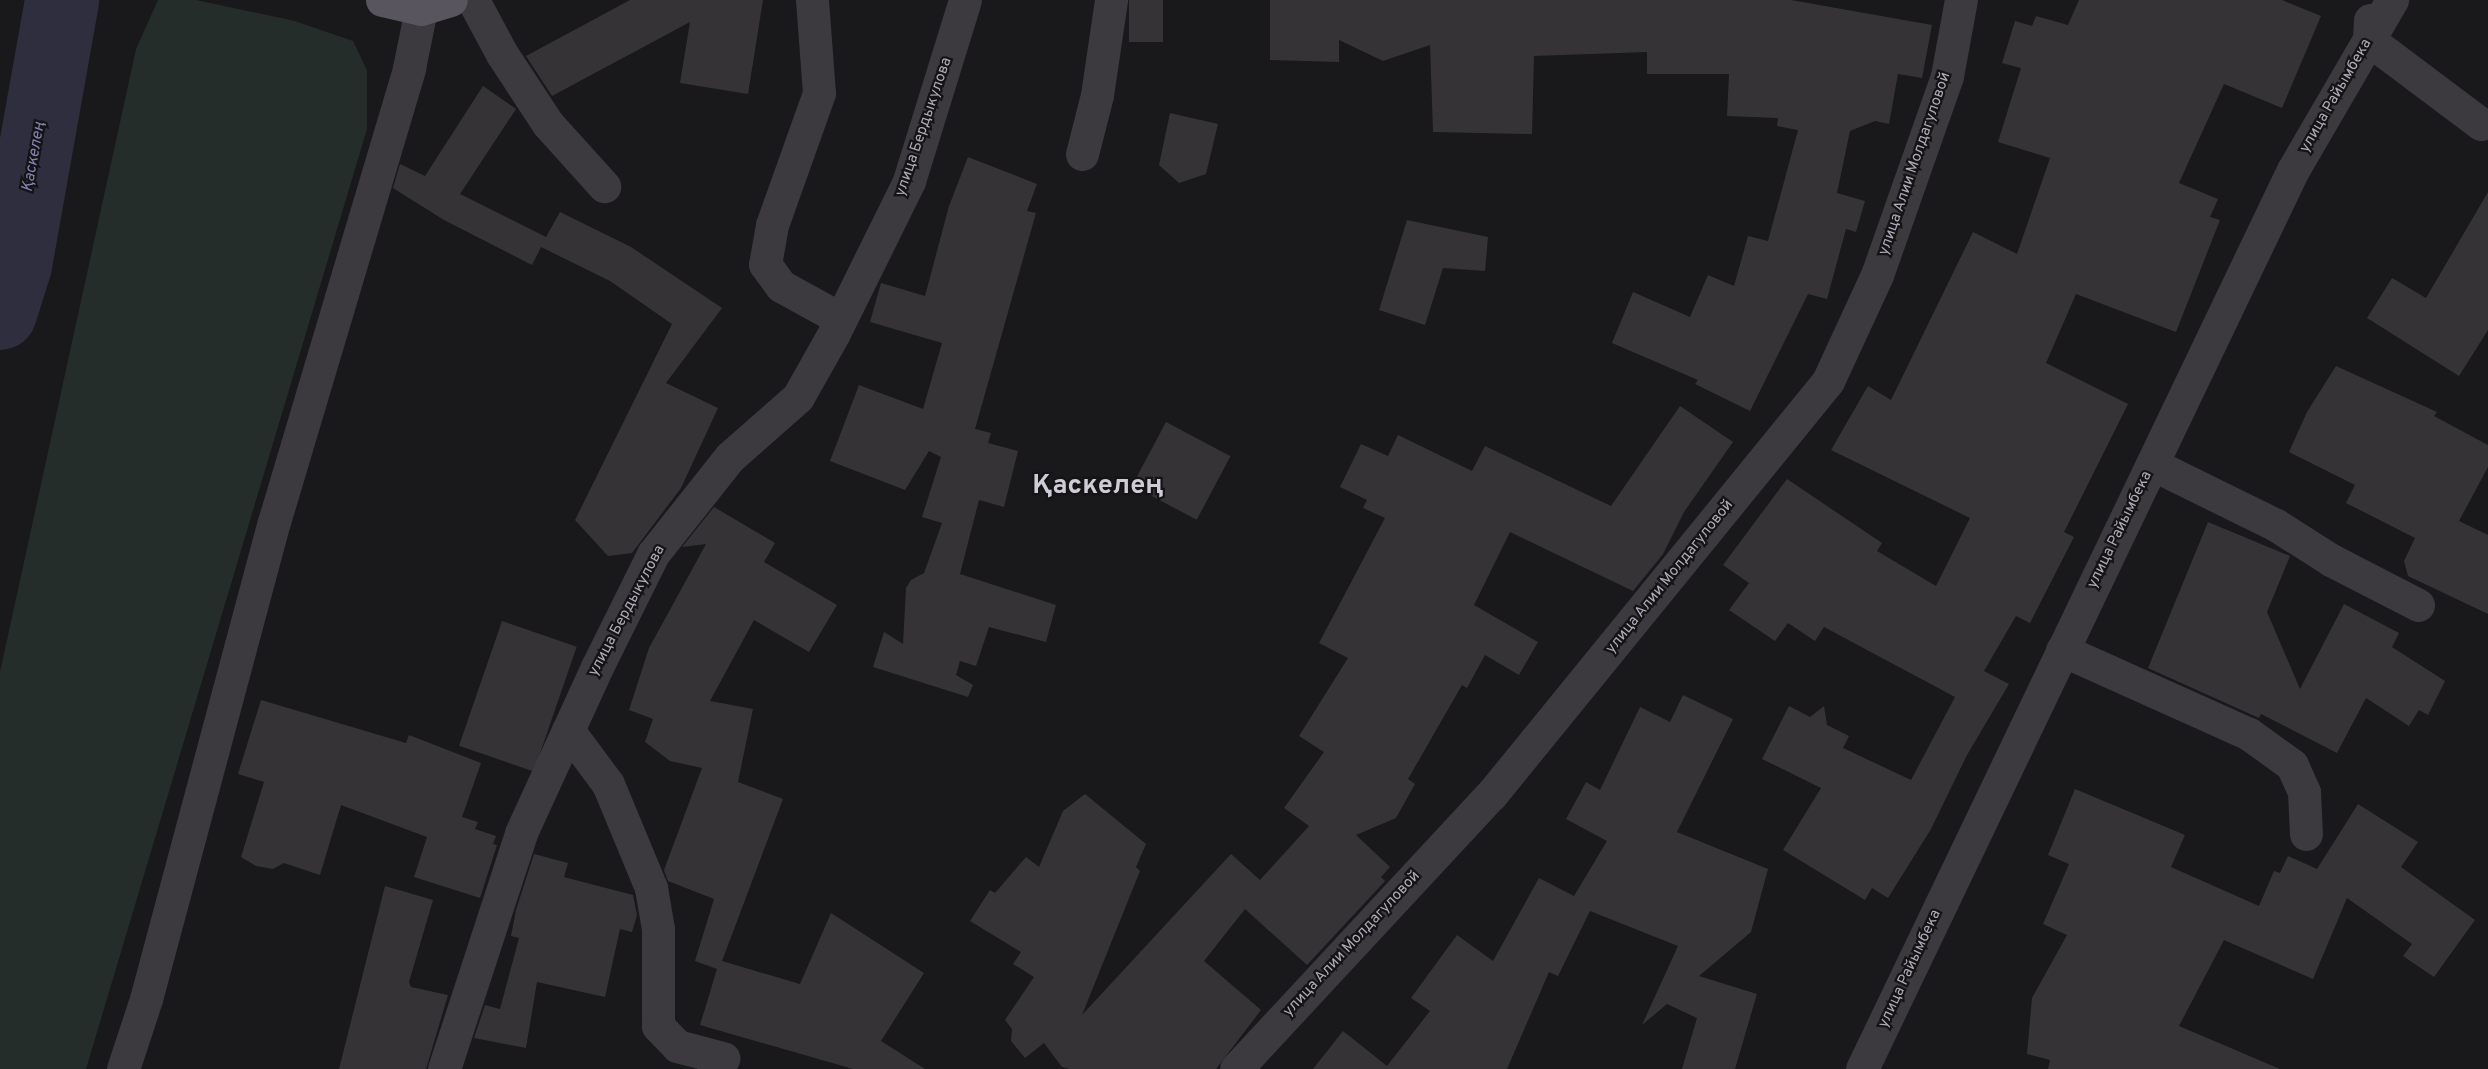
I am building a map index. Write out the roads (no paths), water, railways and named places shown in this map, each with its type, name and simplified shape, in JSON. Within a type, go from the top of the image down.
[{"type":"main road","points":[[382,0],[436,4]]},
{"type":"street","points":[[473,0],[502,54],[548,124],[604,186]]},
{"type":"street","points":[[812,0],[819,93],[772,225],[765,264],[781,286],[841,319]]},
{"type":"street","name":"улица Бердыкулова","points":[[444,1069],[521,833],[653,554],[730,457],[798,397],[841,319],[909,181],[965,0]]},
{"type":"street","points":[[1082,154],[1097,95],[1111,0]]},
{"type":"street","name":"улица Алии Молдагуловой","points":[[1236,1069],[1491,795],[1828,381],[1877,275],[1947,76],[1961,0]]},
{"type":"street","points":[[2370,0],[2369,40],[2481,124]]},
{"type":"street","name":"улица Райымбека","points":[[1863,1069],[2293,170],[2392,0]]},
{"type":"street","points":[[123,1069],[146,999],[274,522],[409,68],[436,4]]},
{"type":"street","points":[[2151,464],[2276,525],[2331,560],[2418,606]]},
{"type":"street","points":[[2062,650],[2249,734],[2292,765],[2304,792],[2306,834]]},
{"type":"street","points":[[568,730],[608,784],[651,888],[658,929],[658,1026],[677,1046],[723,1058]]},
{"type":"waterway","name":"Қаскелең","points":[[0,313],[15,265],[62,0]]},
{"type":"district","name":"Қаскелең","points":[[1098,487]]}]
